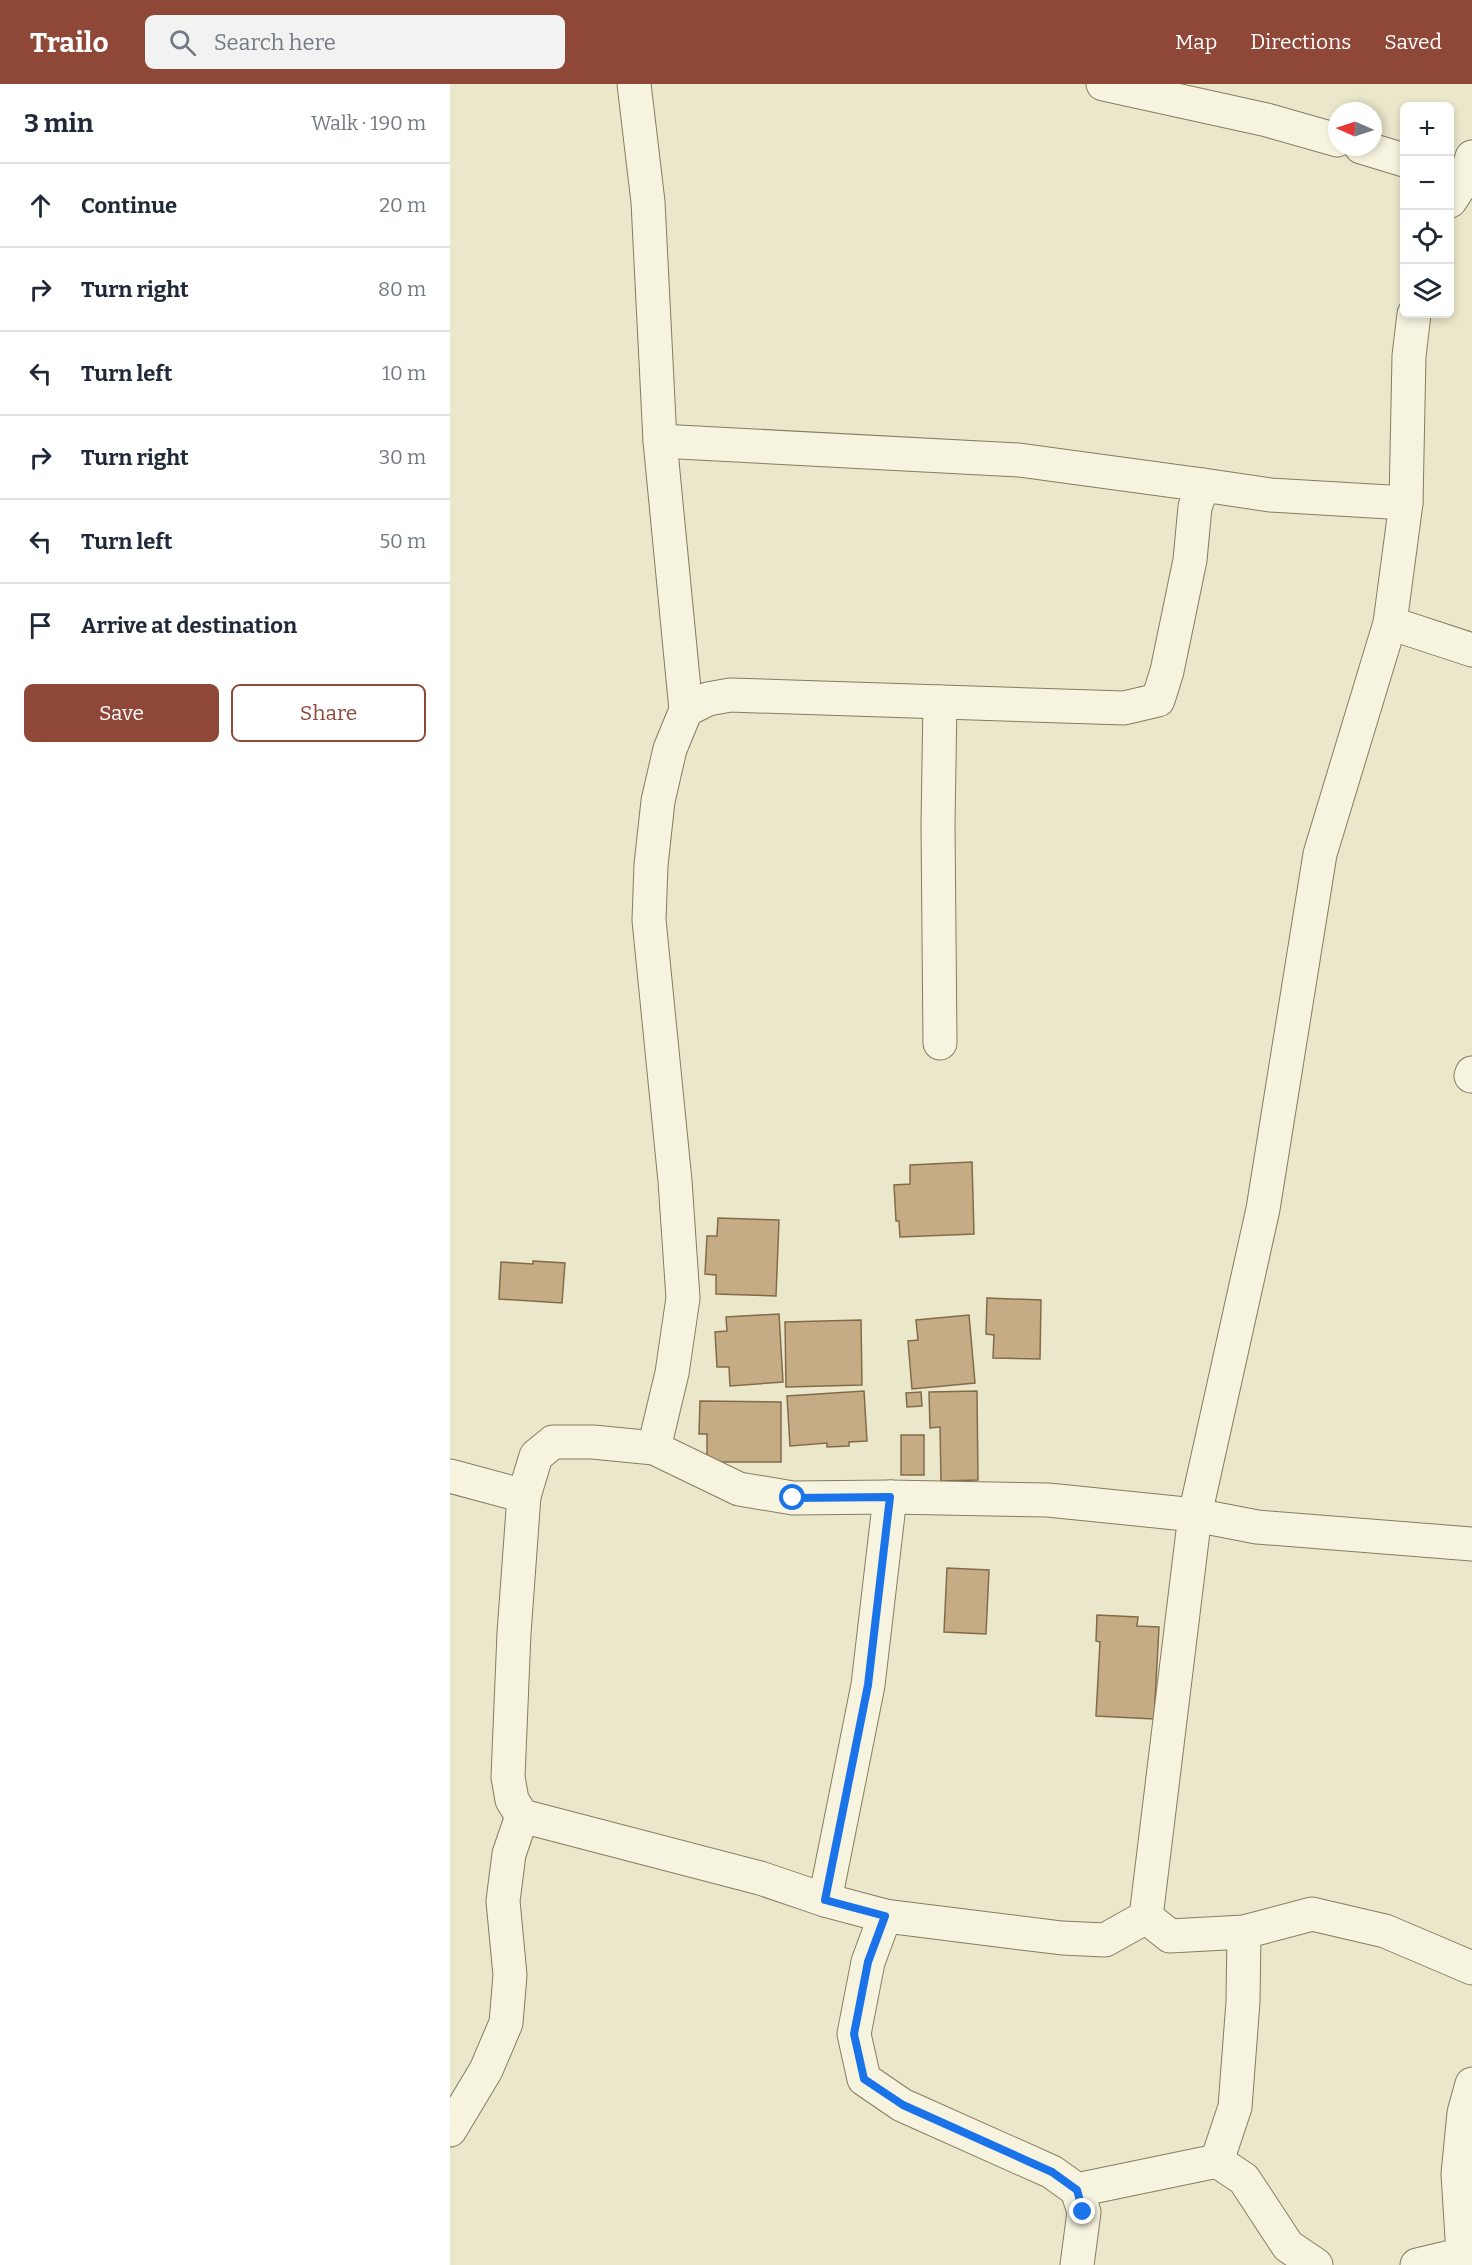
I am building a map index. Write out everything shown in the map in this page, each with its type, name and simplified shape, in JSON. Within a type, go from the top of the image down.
[{"type":"street","points":[[634,84],[648,202],[660,441],[686,710],[670,749],[658,801],[651,865],[649,920],[675,1181],[683,1298],[672,1373],[654,1448]]},
{"type":"street","points":[[1103,84],[1267,120],[1328,137]]},
{"type":"street","points":[[1382,153],[1400,159]]},
{"type":"street","points":[[1146,1917],[1195,1515],[1263,1209],[1320,854],[1390,624],[1406,503],[1409,356],[1414,318]]},
{"type":"street","points":[[660,441],[1019,460],[1270,495],[1406,503]]},
{"type":"street","points":[[686,710],[708,699],[730,695],[1124,708],[1158,700],[1167,671],[1190,560],[1195,507],[1203,485]]},
{"type":"street","points":[[1390,624],[1472,650]]},
{"type":"street","points":[[940,702],[938,825],[940,1043]]},
{"type":"street","points":[[1146,1917],[1106,1940],[1062,1938],[885,1916],[825,1900],[760,1878],[522,1816],[512,1800],[508,1777],[514,1633],[524,1496],[536,1456],[553,1442],[593,1442],[654,1448],[739,1489],[793,1498],[1048,1500],[1195,1515],[1257,1527],[1472,1545]]},
{"type":"street","points":[[450,1476],[524,1496]]},
{"type":"street","points":[[825,1900],[868,1685],[890,1497]]},
{"type":"street","points":[[450,2130],[486,2070],[506,2023],[510,1975],[503,1900],[509,1854],[522,1816]]},
{"type":"street","points":[[1146,1917],[1170,1935],[1244,1932],[1312,1914],[1385,1931],[1472,1968]]},
{"type":"street","points":[[885,1916],[868,1962],[854,2034],[864,2079],[903,2105],[1052,2172],[1077,2190],[1083,2212],[1077,2265]]},
{"type":"street","points":[[1217,2161],[1235,2107],[1243,2002],[1244,1932]]},
{"type":"street","points":[[1417,2265],[1464,2259],[1458,2174],[1464,2113],[1472,2084]]},
{"type":"street","points":[[1077,2190],[1217,2161],[1244,2179],[1288,2246],[1316,2265]]},
{"type":"building","points":[[972,1162],[974,1234],[900,1237],[899,1221],[896,1221],[894,1185],[910,1184],[910,1165]]},
{"type":"building","points":[[718,1218],[779,1220],[776,1296],[716,1294],[716,1275],[705,1274],[707,1236],[717,1236]]},
{"type":"building","points":[[533,1261],[565,1263],[562,1303],[499,1299],[501,1262],[533,1264]]},
{"type":"building","points":[[987,1298],[1041,1300],[1040,1359],[993,1358],[994,1335],[986,1334]]},
{"type":"building","points":[[779,1314],[783,1382],[730,1386],[729,1367],[717,1367],[715,1332],[727,1331],[726,1317]]},
{"type":"building","points":[[969,1315],[975,1383],[912,1389],[908,1341],[918,1340],[916,1320]]},
{"type":"building","points":[[861,1320],[862,1385],[786,1387],[785,1322]]},
{"type":"building","points":[[864,1391],[867,1441],[849,1442],[849,1446],[827,1447],[827,1443],[790,1446],[787,1396]]},
{"type":"building","points":[[977,1391],[978,1480],[941,1481],[940,1427],[930,1428],[929,1392]]},
{"type":"building","points":[[921,1392],[922,1406],[907,1407],[906,1393]]},
{"type":"building","points":[[700,1401],[781,1402],[781,1462],[707,1462],[707,1434],[699,1434]]},
{"type":"building","points":[[901,1435],[924,1435],[924,1475],[901,1475]]},
{"type":"building","points":[[947,1568],[989,1570],[986,1634],[944,1632]]},
{"type":"building","points":[[1097,1615],[1138,1617],[1137,1626],[1159,1627],[1154,1719],[1096,1716],[1100,1642],[1096,1641]]},
{"type":"route","points":[[793,1498],[890,1497],[868,1685],[825,1900],[885,1916],[868,1962],[854,2034],[864,2079],[903,2105],[1052,2172],[1077,2190],[1083,2212]]}]
